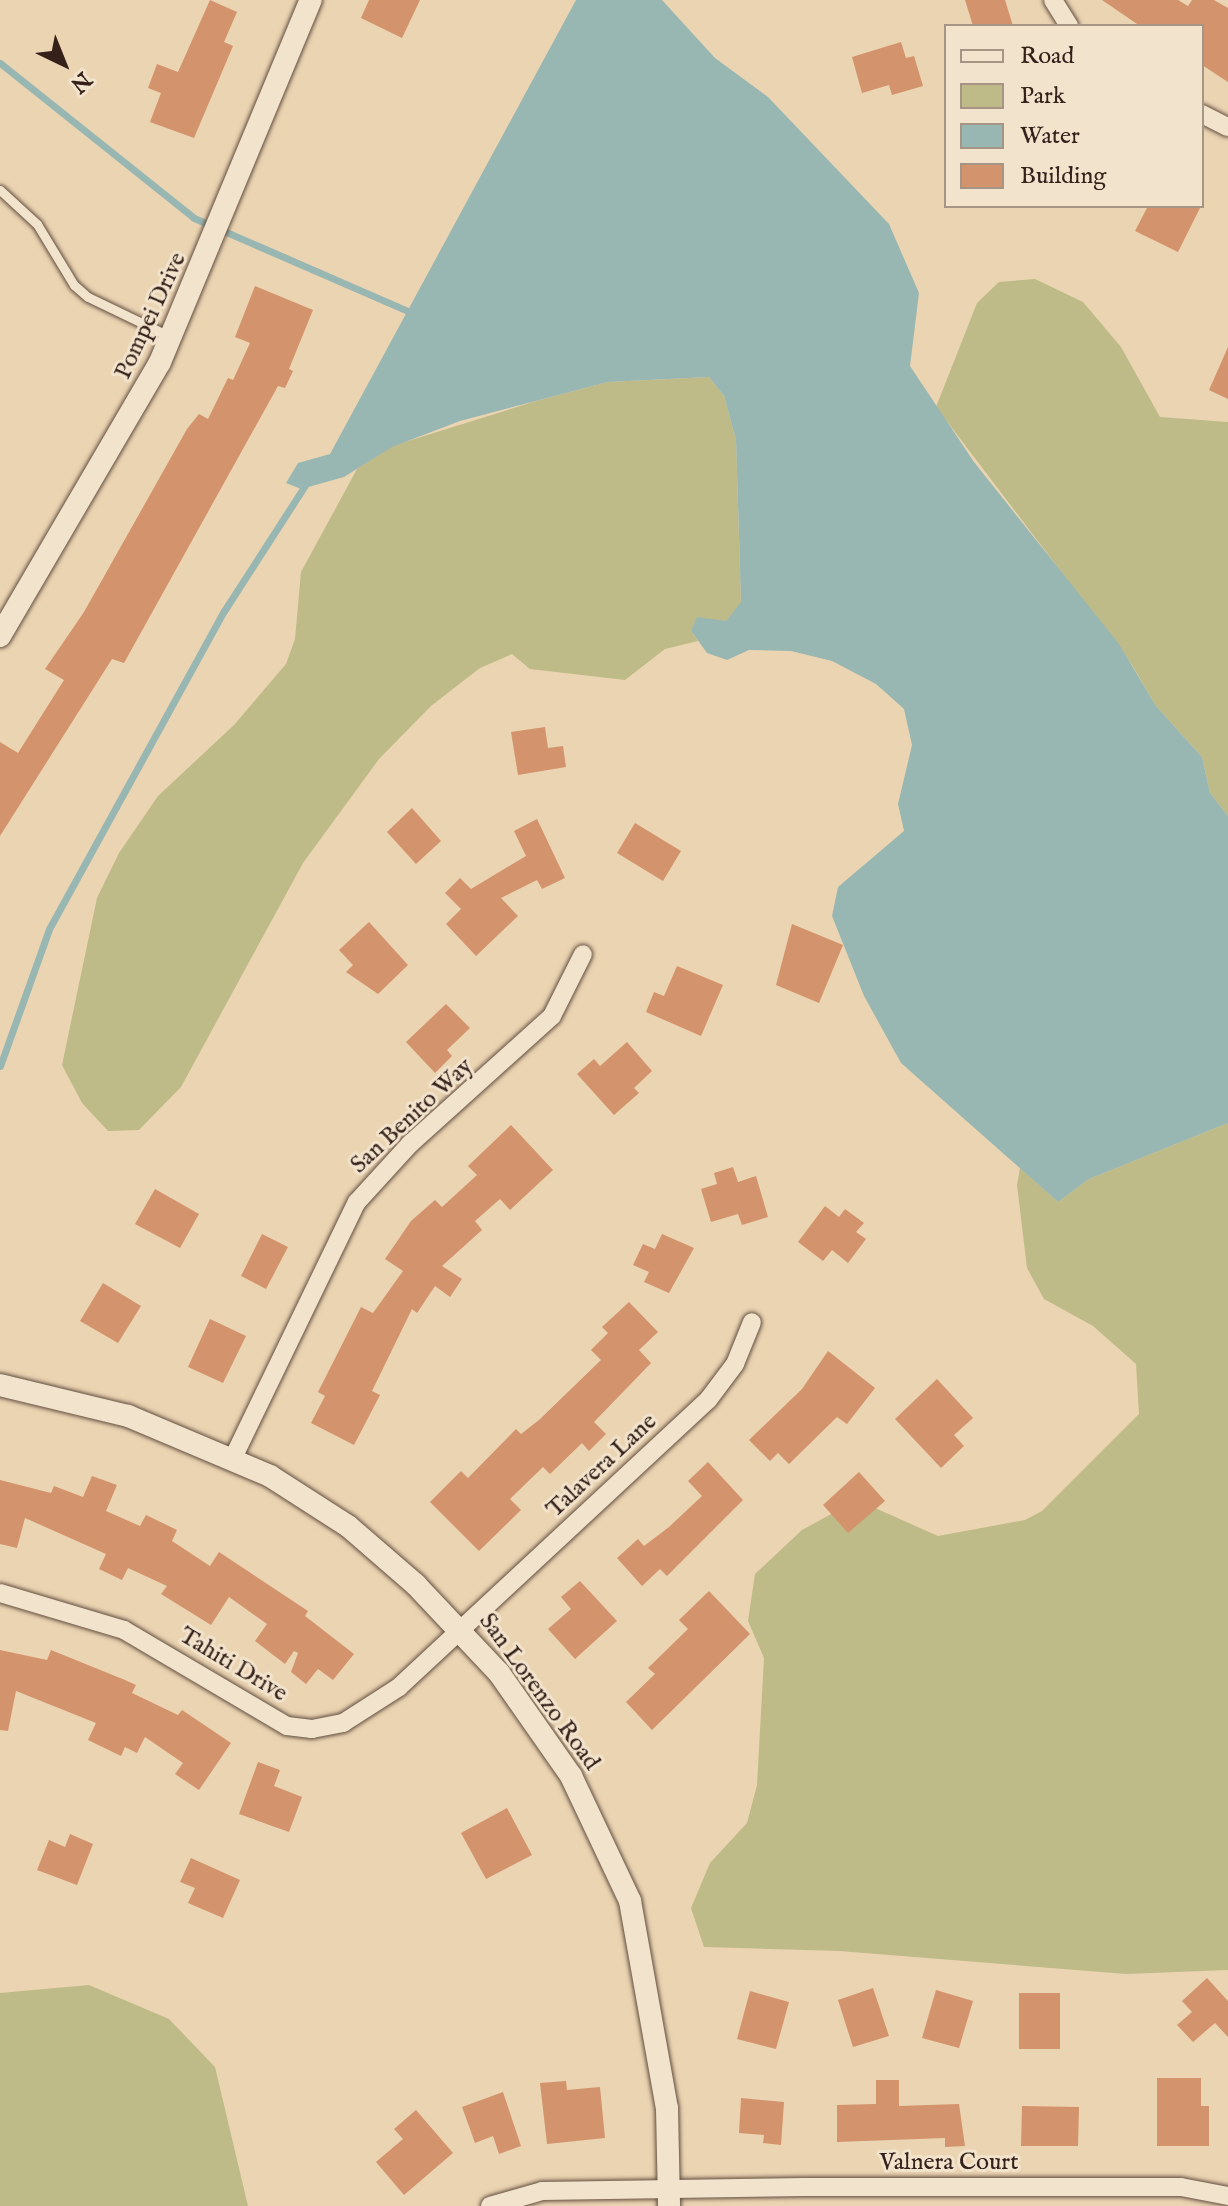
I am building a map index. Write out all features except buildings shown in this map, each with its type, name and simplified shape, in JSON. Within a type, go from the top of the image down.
[{"type":"street","name":"Pompei Drive","points":[[0,636],[172,337],[311,0]]},
{"type":"street","points":[[1053,0],[1068,24]]},
{"type":"street","points":[[1204,115],[1228,127]]},
{"type":"street","name":"San Benito Way","points":[[233,1458],[357,1202],[410,1144],[552,1016],[583,954]]},
{"type":"street","name":"Talavera Lane","points":[[462,1627],[708,1400],[735,1364],[752,1322]]},
{"type":"street","name":"San Lorenzo Road","points":[[0,1385],[128,1416],[233,1458],[348,1526],[462,1627],[571,1776],[630,1901],[667,2108],[669,2198]]},
{"type":"street","name":"Tahiti Drive","points":[[0,1593],[124,1630],[297,1728],[343,1723],[369,1711],[462,1627]]},
{"type":"street","name":"Valnera Court","points":[[490,2206],[542,2191],[669,2198],[1181,2187],[1228,2196]]},
{"type":"lane","points":[[0,190],[37,224],[74,285],[88,297],[172,337]]},
{"type":"green space","points":[[1035,279],[1083,302],[1121,347],[1160,417],[1228,422],[1228,816],[1210,793],[1202,757],[1156,706],[1132,665],[936,407],[977,303],[999,282]]},
{"type":"green space","points":[[709,377],[724,396],[736,440],[741,603],[726,621],[691,631],[698,641],[665,649],[625,680],[530,669],[512,654],[480,668],[431,706],[379,759],[303,863],[181,1087],[139,1130],[108,1131],[82,1103],[62,1065],[97,898],[119,853],[158,796],[234,725],[286,664],[295,639],[301,572],[357,469],[392,446],[608,382]]},
{"type":"green space","points":[[1228,1123],[1228,1970],[1126,1974],[839,1951],[704,1947],[691,1908],[710,1863],[747,1823],[757,1785],[764,1658],[748,1621],[755,1574],[802,1530],[857,1500],[938,1536],[1025,1520],[1042,1511],[1139,1414],[1136,1364],[1093,1326],[1044,1299],[1027,1268],[1017,1185],[1020,1168],[1058,1202],[1089,1179]]},
{"type":"green space","points":[[89,1985],[169,2019],[215,2067],[248,2206],[0,2206],[0,1993]]},
{"type":"water","points":[[576,0],[662,0],[715,58],[768,97],[889,224],[919,293],[910,366],[974,462],[1119,644],[1156,706],[1202,757],[1210,793],[1228,816],[1228,1123],[1089,1179],[1058,1202],[901,1063],[864,996],[832,916],[838,887],[904,831],[898,804],[912,745],[904,709],[876,684],[832,661],[791,651],[749,650],[727,660],[707,653],[691,631],[697,617],[726,621],[741,602],[736,440],[724,396],[709,377],[608,382],[460,421],[392,447],[344,477],[301,489],[286,483],[298,463],[330,454]]},
{"type":"waterway","points":[[0,63],[194,218],[410,312]]},
{"type":"waterway","points":[[0,1066],[49,929],[224,611],[307,482]]}]
